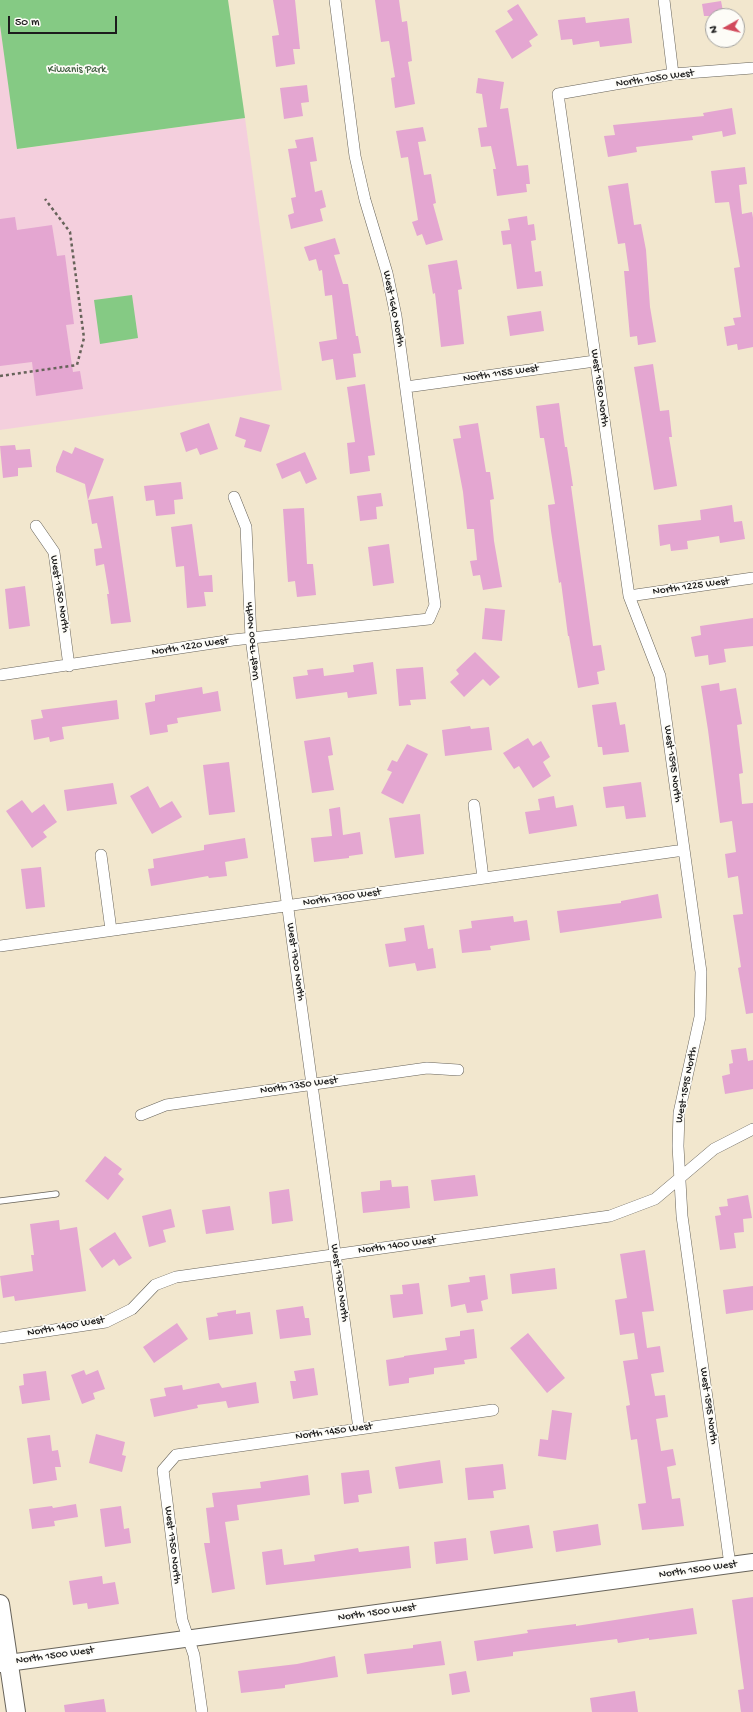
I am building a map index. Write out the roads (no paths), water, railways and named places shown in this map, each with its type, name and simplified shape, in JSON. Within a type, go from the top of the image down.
[{"type":"main road","points":[[0,1604],[4,1663],[16,1712]]},
{"type":"street","name":"West 1640 North","points":[[335,0],[355,156],[365,200],[387,273],[396,316],[435,605],[429,619]]},
{"type":"street","points":[[664,0],[673,74]]},
{"type":"street","name":"North 1050 West","points":[[558,94],[673,74],[753,68]]},
{"type":"street","name":"West 1580 North","points":[[558,94],[628,596],[660,676]]},
{"type":"street","name":"North 1155 West","points":[[406,387],[595,361]]},
{"type":"street","name":"West 1700 North","points":[[234,497],[246,526],[251,638],[359,1429]]},
{"type":"street","name":"West 1750 North","points":[[36,526],[54,552],[69,666]]},
{"type":"street","name":"North 1225 West","points":[[628,596],[753,578]]},
{"type":"street","name":"North 1220 West","points":[[0,675],[251,638],[429,619]]},
{"type":"street","name":"West 1595 North","points":[[660,676],[701,972],[700,1016],[679,1114],[678,1146],[682,1216],[730,1565]]},
{"type":"street","points":[[474,805],[483,878]]},
{"type":"street","name":"North 1300 West","points":[[0,946],[684,850]]},
{"type":"street","points":[[100,855],[111,930]]},
{"type":"street","name":"North 1350 West","points":[[141,1115],[166,1105],[312,1084],[426,1068],[458,1070]]},
{"type":"street","name":"North 1400 West","points":[[0,1338],[106,1322],[132,1309],[155,1285],[176,1277],[610,1216],[655,1200],[714,1150],[753,1129]]},
{"type":"street","name":"North 1450 West","points":[[176,1455],[492,1410]]},
{"type":"street","name":"West 1750 North","points":[[176,1455],[163,1470],[182,1620],[194,1655],[202,1712]]},
{"type":"street","name":"North 1500 West","points":[[4,1663],[753,1562]]},
{"type":"lane","points":[[0,1201],[56,1194]]},
{"type":"park label","name":"Kiwanis Park","points":[[77,70]]}]
